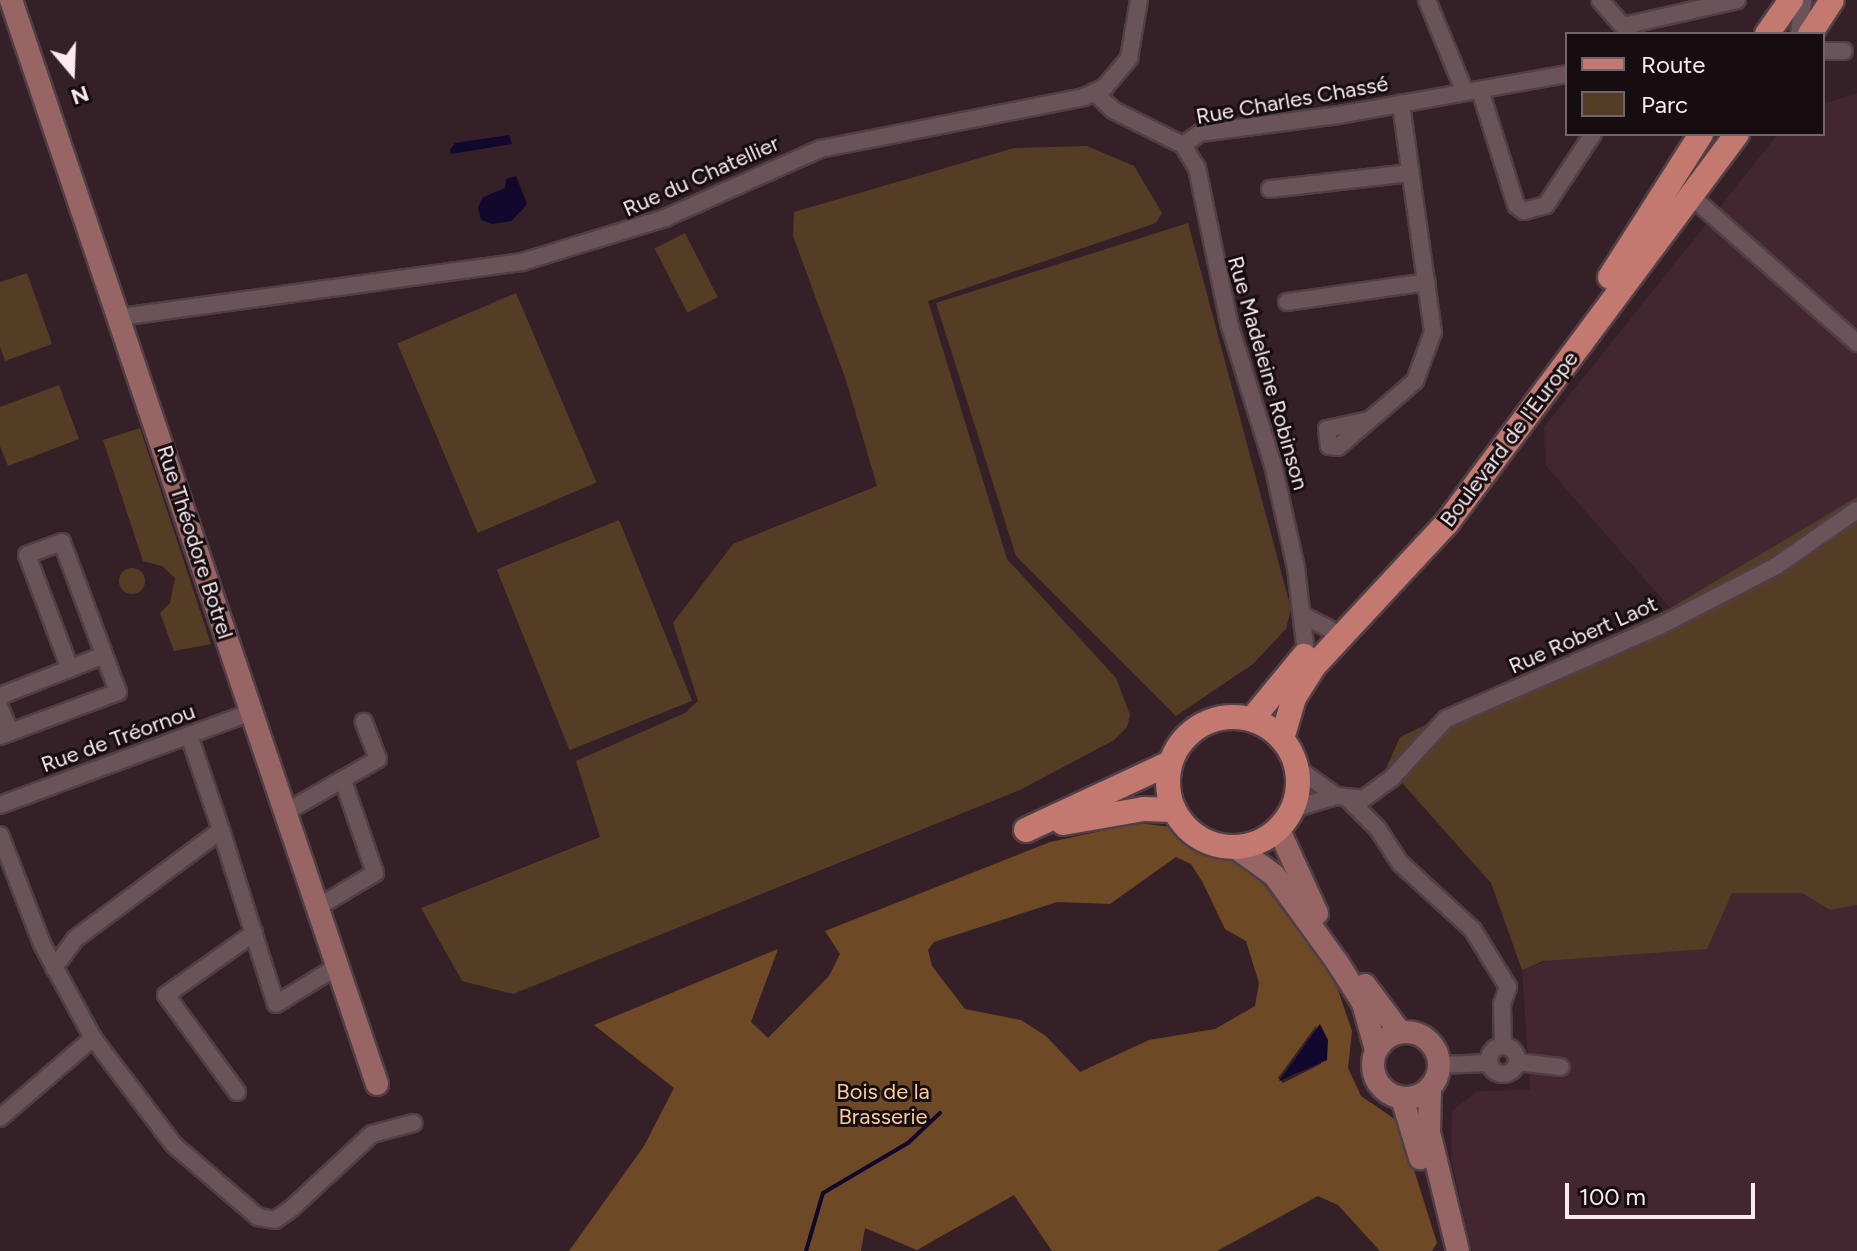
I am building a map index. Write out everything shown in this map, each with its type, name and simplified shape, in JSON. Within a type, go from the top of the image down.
[{"type":"main road","points":[[1768,32],[1791,0]]},
{"type":"main road","points":[[1811,32],[1832,0]]},
{"type":"main road","name":"Boulevard de l'Europe","points":[[1252,719],[1306,653],[1434,521],[1482,461],[1617,268],[1700,136]]},
{"type":"main road","name":"Boulevard de l'Europe","points":[[1282,739],[1294,698],[1314,666],[1447,523],[1736,136]]},
{"type":"main road","points":[[1252,719],[1282,739],[1297,768],[1286,819],[1235,847],[1198,838],[1173,810],[1170,763],[1179,744],[1211,720],[1252,719]]},
{"type":"main road","points":[[1170,763],[1026,830],[1144,809],[1173,810]]},
{"type":"street","points":[[1095,93],[1131,53],[1139,0]]},
{"type":"street","points":[[1427,0],[1472,90],[1516,205],[1524,211],[1546,205],[1592,136]]},
{"type":"street","points":[[1600,0],[1627,30],[1737,0]]},
{"type":"street","points":[[1799,32],[1803,0]]},
{"type":"street","name":"Rue Théodore Botrel","points":[[9,12],[120,317],[377,1084]]},
{"type":"street","points":[[1825,51],[1844,51]]},
{"type":"street","name":"Rue Charles Chassé","points":[[1095,93],[1113,110],[1183,145],[1200,133],[1565,74]]},
{"type":"street","name":"Rue du Chatellier","points":[[120,317],[522,262],[665,218],[820,149],[1095,93]]},
{"type":"street","points":[[1369,420],[1415,381],[1428,357],[1433,332],[1401,103]]},
{"type":"street","name":"Rue Madeleine Robinson","points":[[1183,145],[1197,168],[1229,323],[1273,465],[1304,616],[1306,653]]},
{"type":"street","points":[[1270,189],[1410,173]]},
{"type":"street","points":[[1691,196],[1857,343]]},
{"type":"street","points":[[1287,302],[1427,282]]},
{"type":"street","name":"Rue Robert Laot","points":[[1286,819],[1342,798],[1376,792],[1446,719],[1658,627],[1776,566],[1857,510]]},
{"type":"street","points":[[0,708],[5,734],[118,692],[62,542],[27,555],[70,669]]},
{"type":"street","points":[[1304,616],[1330,629]]},
{"type":"street","points":[[0,696],[104,655]]},
{"type":"street","name":"Rue de Tréornou","points":[[0,805],[252,712]]},
{"type":"street","points":[[286,812],[378,759],[364,722]]},
{"type":"street","points":[[189,735],[276,1004],[338,966]]},
{"type":"street","points":[[1297,768],[1342,798],[1378,829],[1400,863],[1473,930],[1497,977],[1508,987],[1502,1004],[1503,1046]]},
{"type":"street","points":[[318,907],[375,873],[343,780]]},
{"type":"street","points":[[1286,819],[1319,916],[1400,1032],[1424,1037],[1435,1049],[1439,1065],[1430,1088],[1429,1132],[1458,1251]]},
{"type":"street","points":[[54,968],[75,939],[221,830]]},
{"type":"street","points":[[0,835],[54,968],[93,1038],[174,1145],[268,1221],[292,1208],[372,1134],[414,1123]]},
{"type":"street","points":[[1235,847],[1274,875],[1363,1003],[1376,1050],[1375,1078],[1389,1093],[1402,1098],[1430,1088]]},
{"type":"street","points":[[237,1092],[166,995],[254,933]]},
{"type":"street","points":[[1376,1050],[1400,1032]]},
{"type":"street","points":[[0,1118],[93,1038]]},
{"type":"street","points":[[1490,1063],[1494,1050],[1503,1046],[1512,1049],[1517,1062]]},
{"type":"street","points":[[1439,1065],[1490,1063],[1505,1073],[1517,1062],[1561,1067]]},
{"type":"street","points":[[1402,1098],[1445,1251]]},
{"type":"shaded area","points":[[1857,93],[1857,498],[1670,608],[1546,466],[1544,427],[1776,136],[1825,136],[1825,103]]},
{"type":"shaded area","points":[[509,135],[512,144],[451,154],[455,143]]},
{"type":"shaded area","points":[[516,176],[527,204],[511,221],[492,224],[481,220],[478,207],[483,197],[505,188],[506,179]]},
{"type":"shaded area","points":[[1732,893],[1802,893],[1830,910],[1857,905],[1857,1251],[1472,1251],[1451,1159],[1452,1111],[1477,1091],[1530,1090],[1522,970]]},
{"type":"shaded area","points":[[1320,1024],[1328,1040],[1327,1060],[1279,1081]]},
{"type":"green space","points":[[1087,146],[1134,166],[1162,213],[1156,223],[928,301],[1007,559],[1116,678],[1130,715],[1127,727],[1114,740],[1020,790],[513,994],[462,981],[421,908],[600,837],[576,761],[685,713],[698,701],[673,623],[733,544],[877,486],[846,380],[793,236],[794,212],[1014,148]]},
{"type":"green space","points":[[1188,223],[1291,609],[1286,629],[1253,664],[1176,716],[1016,556],[936,303]]},
{"type":"green space","points":[[685,233],[718,297],[687,313],[655,248]]},
{"type":"green space","points":[[27,273],[52,344],[5,361],[0,346],[0,282]]},
{"type":"green space","points":[[516,293],[596,483],[478,533],[397,343]]},
{"type":"green space","points":[[59,385],[79,439],[8,466],[0,446],[0,407]]},
{"type":"green space","points":[[140,428],[211,644],[174,651],[160,613],[170,603],[175,578],[162,566],[143,561],[103,440]]},
{"type":"green space","points":[[1857,497],[1857,905],[1830,910],[1802,893],[1732,893],[1707,949],[1543,961],[1522,970],[1491,883],[1387,766],[1400,737],[1670,608]]},
{"type":"green space","points":[[619,520],[692,701],[570,750],[497,569]]},
{"type":"green space","points":[[132,568],[141,572],[145,581],[141,590],[132,594],[123,590],[119,581],[123,572]]},
{"type":"green space","name":"Bois de la Brasserie","points":[[1138,823],[1171,827],[1190,845],[1245,860],[1334,978],[1352,1031],[1348,1068],[1361,1096],[1399,1122],[1437,1243],[1432,1251],[1380,1251],[1338,1205],[1318,1196],[1217,1251],[1052,1251],[1014,1195],[917,1250],[865,1228],[861,1251],[569,1251],[644,1146],[674,1088],[594,1025],[778,949],[751,1022],[768,1038],[829,976],[840,954],[825,931],[1050,842]],"holes":[[[1176,857],[1191,864],[1225,929],[1246,941],[1259,983],[1255,1006],[1215,1029],[1149,1040],[1080,1072],[1046,1036],[1021,1020],[965,1009],[932,966],[928,950],[934,942],[1057,902],[1110,904]],[[1316,1026],[1321,1064],[1283,1083],[1278,1078]]]},
{"type":"waterway","points":[[806,1251],[823,1193],[908,1143],[940,1113]]}]
